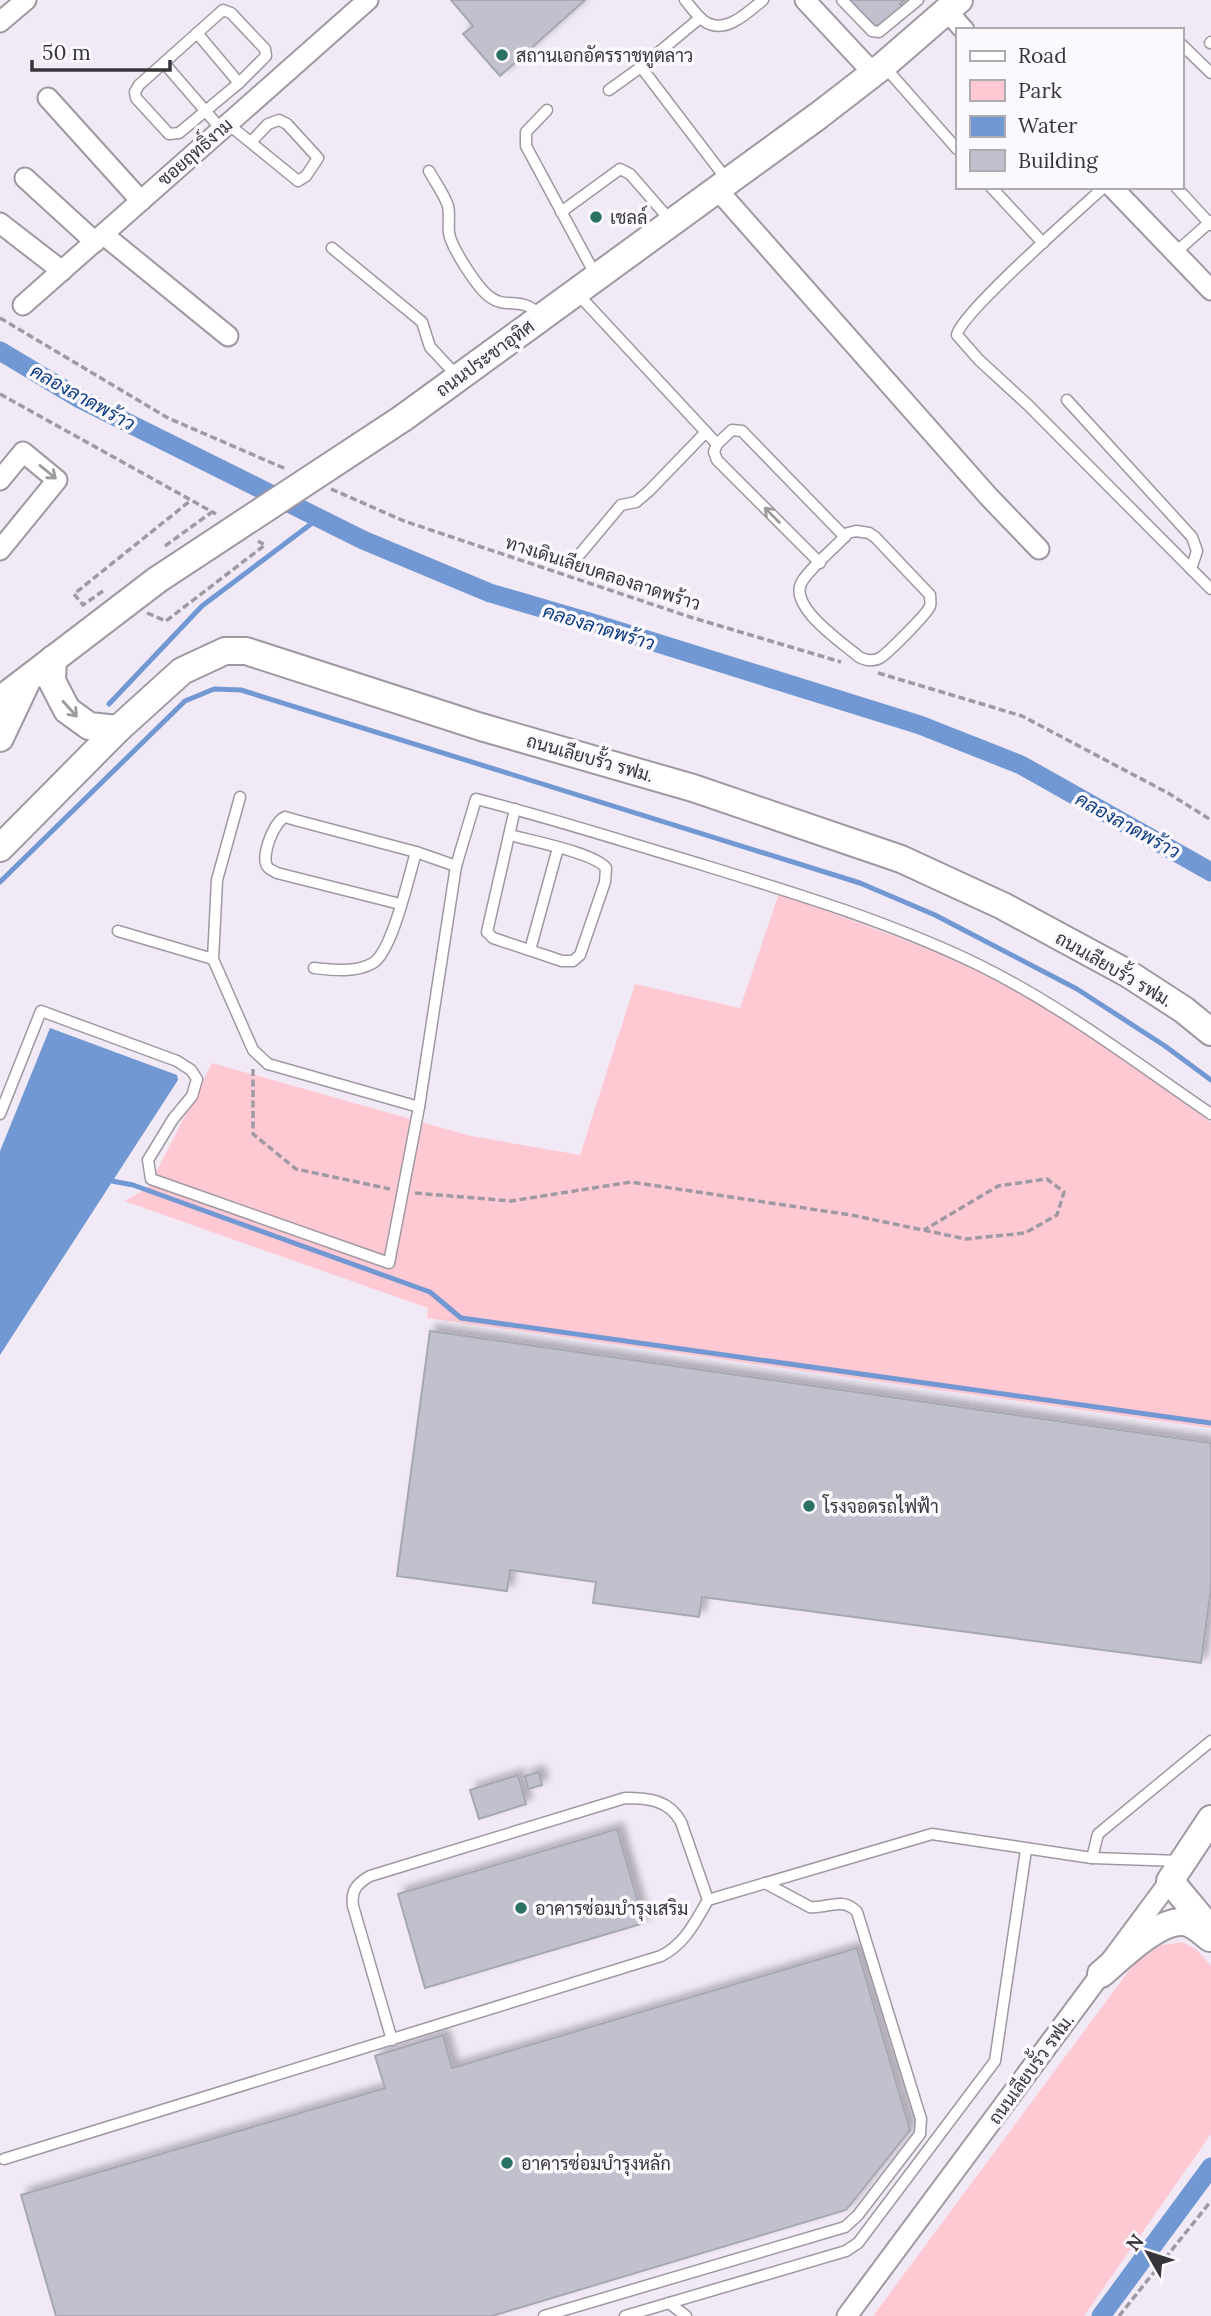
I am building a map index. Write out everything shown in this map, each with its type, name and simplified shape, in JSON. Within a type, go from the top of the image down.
[{"type":"street","points":[[0,22],[26,0]]},
{"type":"street","name":"ซอยฤทธิ์งาม","points":[[23,305],[368,0]]},
{"type":"street","points":[[804,0],[878,69]]},
{"type":"street","name":"ถนนประชาอุทิศ","points":[[0,700],[53,659],[115,597],[157,580],[403,418],[818,116],[918,36],[957,13]]},
{"type":"street","points":[[48,98],[141,201]]},
{"type":"street","points":[[25,178],[99,239],[228,336]]},
{"type":"street","points":[[722,184],[989,497],[1039,549]]},
{"type":"street","points":[[1114,189],[1211,290]]},
{"type":"street","points":[[0,223],[62,271]]},
{"type":"street","points":[[0,480],[23,452],[57,480],[0,550]]},
{"type":"street","name":"ถนนเลียบรั้ว รฟม.","points":[[0,848],[118,729],[182,671],[212,655],[246,651],[481,727],[693,788],[901,859],[1003,906],[1127,973],[1184,1010],[1211,1032]]},
{"type":"street","points":[[53,659],[52,681],[67,710],[89,726],[118,729]]},
{"type":"street","points":[[0,738],[29,678]]},
{"type":"street","name":"ถนนเลียบรั้ว รฟม.","points":[[846,2316],[1177,1871],[1211,1819]]},
{"type":"street","points":[[1177,1871],[1211,1930]]},
{"type":"street","points":[[1101,1974],[1154,1931],[1172,1923],[1184,1921],[1195,1926],[1211,1940]]},
{"type":"lane","points":[[685,0],[706,23],[719,26],[737,21],[763,0]]},
{"type":"lane","points":[[842,0],[872,31],[879,33],[918,0]]},
{"type":"lane","points":[[223,10],[231,13],[265,49],[266,56],[239,83],[179,133],[169,134],[136,98],[135,92],[139,85],[164,63],[223,10]]},
{"type":"lane","points":[[901,15],[918,36]]},
{"type":"lane","points":[[609,90],[700,18]]},
{"type":"lane","points":[[197,33],[239,83]]},
{"type":"lane","points":[[1183,46],[1211,73]]},
{"type":"lane","points":[[164,63],[205,112],[251,142],[298,181],[306,176],[318,158],[287,124],[279,120],[268,124],[251,142]]},
{"type":"lane","points":[[641,66],[722,184]]},
{"type":"lane","points":[[878,69],[956,148]]},
{"type":"lane","points":[[547,110],[526,132],[526,146],[561,212],[586,284],[717,444]]},
{"type":"lane","points":[[561,212],[620,169],[630,174],[671,221]]},
{"type":"lane","points":[[429,171],[448,207],[449,236],[476,284],[491,299],[505,303],[520,302],[531,306],[541,317]]},
{"type":"lane","points":[[993,189],[1043,243]]},
{"type":"lane","points":[[1102,189],[979,305],[958,328],[957,335],[979,360],[1028,405],[1211,589]]},
{"type":"lane","points":[[1176,252],[1210,223],[1178,189]]},
{"type":"lane","points":[[332,248],[422,322],[430,347],[459,377]]},
{"type":"lane","points":[[1067,400],[1192,537],[1197,551],[1191,569]]},
{"type":"lane","points":[[820,563],[718,460],[714,452],[717,444],[732,430],[742,431],[845,537]]},
{"type":"lane","points":[[580,554],[621,505],[636,502],[649,491],[706,432]]},
{"type":"lane","points":[[856,531],[869,533],[930,595],[930,606],[925,615],[880,658],[869,660],[859,657],[805,609],[799,595],[802,582],[845,537],[856,531]]},
{"type":"lane","points":[[240,797],[217,880],[213,959],[253,1050],[268,1064],[419,1107]]},
{"type":"lane","points":[[0,1114],[41,1011],[177,1061],[191,1070],[197,1079],[192,1096],[173,1119],[148,1160],[151,1179],[389,1263],[419,1107],[456,866],[476,799],[844,909],[896,928],[980,965],[1069,1015],[1211,1114]]},
{"type":"lane","points":[[510,835],[603,863],[606,868],[605,882],[580,955],[576,959],[562,961],[493,938],[487,932],[515,809]]},
{"type":"lane","points":[[400,904],[277,873],[269,868],[265,862],[270,836],[276,823],[285,817],[416,852],[456,866]]},
{"type":"lane","points":[[530,950],[558,848]]},
{"type":"lane","points":[[314,968],[337,971],[376,962],[389,942],[416,852]]},
{"type":"lane","points":[[118,932],[213,959]]},
{"type":"lane","points":[[1092,1858],[1098,1834],[1211,1741]]},
{"type":"lane","points":[[392,2040],[352,1898],[354,1888],[370,1877],[615,1800],[638,1798],[666,1804],[676,1812],[708,1900]]},
{"type":"lane","points":[[4,2159],[661,1956],[686,1938],[708,1900],[932,1834],[1177,1871]]},
{"type":"lane","points":[[625,2316],[846,2251],[858,2243],[995,2061],[1026,1850]]},
{"type":"lane","points":[[544,2316],[845,2227],[859,2215],[920,2134],[921,2119],[857,1912],[841,1903],[810,1907],[765,1883]]},
{"type":"lane","points":[[668,2303],[687,2316]]},
{"type":"path","points":[[0,318],[168,418],[292,472]]},
{"type":"path","points":[[0,394],[223,519]]},
{"type":"path","name":"ทางเดินเลียบคลองลาดพร้าว","points":[[329,488],[404,521],[690,617],[849,664]]},
{"type":"path","points":[[191,500],[74,594],[83,606],[115,597],[166,621],[265,545],[254,538]]},
{"type":"path","points":[[158,551],[212,512]]},
{"type":"path","points":[[876,672],[1022,716],[1168,793],[1211,820]]},
{"type":"path","points":[[253,1050],[253,1134],[296,1169],[403,1192],[511,1201],[631,1182],[851,1215],[966,1239],[1025,1233],[1057,1215],[1064,1192],[1047,1179],[998,1186],[924,1230]]},
{"type":"path","points":[[1119,2316],[1211,2201]]},
{"type":"green space","points":[[779,893],[979,968],[1064,1018],[1211,1122],[1211,1428],[427,1318],[428,1308],[124,1201],[148,1188],[212,1063],[471,1136],[580,1155],[635,984],[740,1008]]},
{"type":"green space","points":[[1183,1942],[1197,1950],[1211,1966],[1211,2134],[1084,2316],[873,2316],[1133,1965],[1161,1945]]},
{"type":"water","points":[[50,1028],[177,1075],[178,1080],[0,1355],[0,1151]]},
{"type":"building","name":"สถานเอกอัครราชทูตลาว","points":[[451,0],[585,0],[500,76],[463,34],[473,26]]},
{"type":"building","points":[[849,0],[905,0],[900,4],[903,7],[881,28],[878,25],[873,26]]},
{"type":"building","name":"โรงจอดรถไฟฟ้า","points":[[430,1331],[1211,1443],[1211,1588],[1201,1663],[702,1597],[699,1617],[593,1603],[596,1582],[510,1570],[507,1591],[397,1576]]},
{"type":"building","points":[[539,1772],[542,1785],[528,1789],[525,1776]]},
{"type":"building","points":[[518,1775],[526,1804],[479,1819],[470,1790]]},
{"type":"building","name":"อาคารซ่อมบำรุงเสริม","points":[[617,1829],[644,1923],[425,1988],[398,1894]]},
{"type":"building","name":"อาคารซ่อมบำรุงหลัก","points":[[857,1948],[910,2130],[846,2210],[492,2316],[56,2316],[21,2195],[385,2088],[375,2056],[443,2035],[452,2068]]},
{"type":"waterway","name":"คลองลาดพร้าว","points":[[0,351],[80,399],[363,540],[490,593],[920,725],[1021,765],[1211,872]]},
{"type":"waterway","points":[[109,704],[202,606],[319,518]]},
{"type":"waterway","points":[[0,882],[185,701],[214,689],[241,690],[860,883],[935,915],[1077,989],[1165,1046],[1211,1080]]},
{"type":"waterway","points":[[112,1181],[133,1185],[430,1292],[461,1318],[1211,1423]]},
{"type":"waterway","points":[[1101,2316],[1211,2167]]},
{"type":"place","name":"สถานเอกอัครราชทูตลาว","points":[[502,55]]},
{"type":"place","name":"เชลล์","points":[[596,217]]},
{"type":"place","name":"โรงจอดรถไฟฟ้า","points":[[809,1506]]},
{"type":"place","name":"อาคารซ่อมบำรุงเสริม","points":[[521,1908]]},
{"type":"place","name":"อาคารซ่อมบำรุงหลัก","points":[[507,2163]]}]
